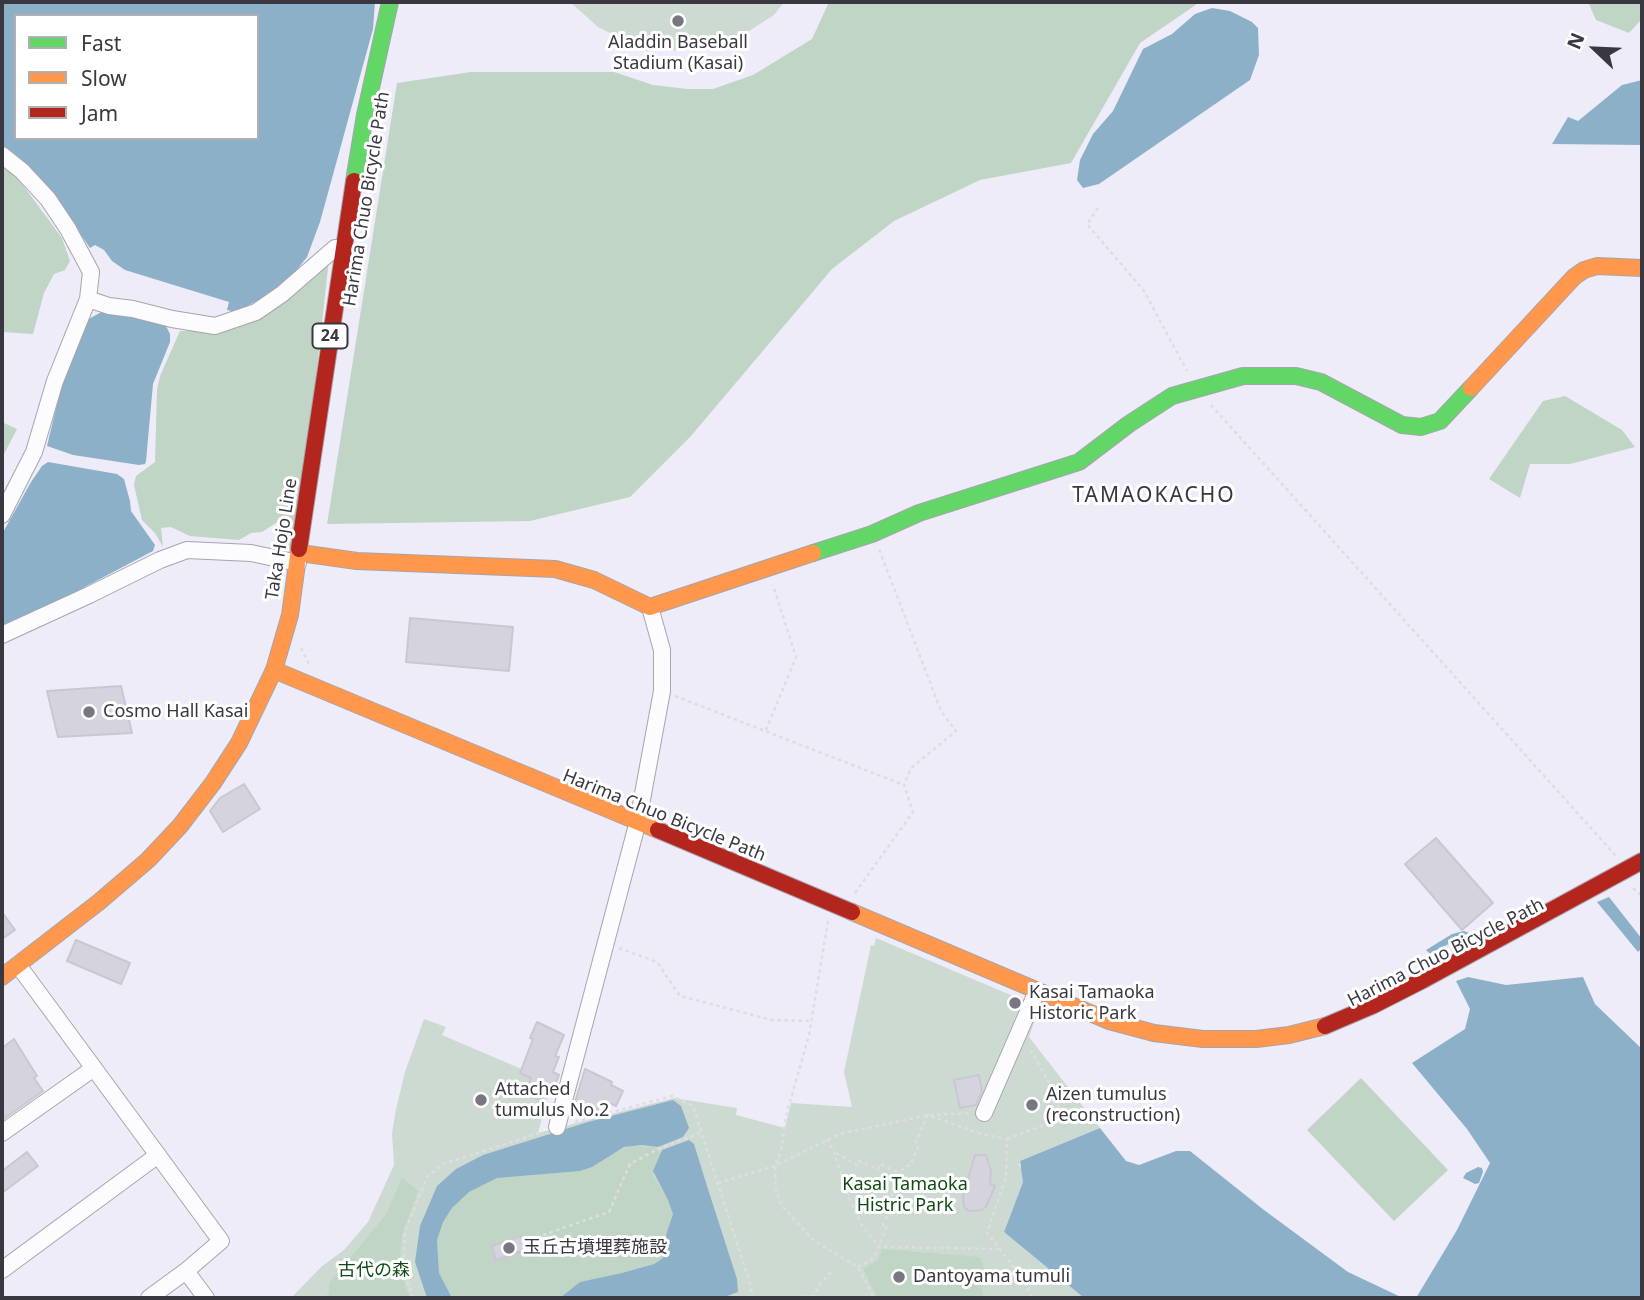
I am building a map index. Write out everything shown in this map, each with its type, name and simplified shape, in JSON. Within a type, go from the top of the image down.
[{"type":"street","name":"Taka Hojo Line","points":[[2,977],[99,902],[148,860],[180,826],[239,743],[274,670],[287,624],[299,558],[342,248],[365,115],[390,2]]},
{"type":"street","points":[[2,155],[47,199],[68,229],[91,272],[88,299],[55,382],[34,452],[2,515]]},
{"type":"street","points":[[88,299],[109,306],[215,326],[256,312],[282,294],[335,248],[342,248]]},
{"type":"street","points":[[2,635],[160,560],[187,550],[357,561],[555,569],[594,580],[650,607],[872,534],[919,513],[1079,462],[1172,396],[1243,376],[1296,376],[1321,382],[1402,425],[1421,427],[1440,421],[1573,277],[1597,266],[1642,268]]},
{"type":"street","points":[[557,1127],[638,821],[662,691],[662,650],[650,607]]},
{"type":"street","points":[[274,670],[1037,991],[1110,1021],[1154,1033],[1203,1039],[1256,1039],[1320,1028],[1372,1006],[1635,865]]},
{"type":"street","points":[[18,965],[221,1241],[149,1298]]},
{"type":"street","points":[[984,1113],[1037,991]]},
{"type":"street","points":[[2,1133],[94,1068]]},
{"type":"street","points":[[2,1270],[158,1155]]},
{"type":"street","points":[[186,1271],[206,1298]]},
{"type":"path","points":[[1098,208],[1087,224],[1144,291],[1197,390],[1635,865]]},
{"type":"path","points":[[860,900],[853,897],[913,811],[904,785],[911,768],[956,731],[942,711],[872,534]]},
{"type":"path","points":[[766,730],[796,657],[767,567]]},
{"type":"path","points":[[298,640],[312,668]]},
{"type":"path","points":[[662,691],[904,785]]},
{"type":"path","points":[[831,904],[811,1021],[775,1166],[776,1191],[782,1206],[814,1241],[858,1267],[874,1298]]},
{"type":"path","points":[[606,943],[657,962],[680,996],[772,1020],[811,1021]]},
{"type":"path","points":[[928,1115],[981,1134],[1007,1139],[1052,1122],[1060,1102],[1019,1031]]},
{"type":"path","points":[[693,1106],[751,1287],[752,1298]]},
{"type":"path","points":[[718,1183],[775,1166],[840,1134],[928,1115],[984,1113]]},
{"type":"path","points":[[858,1267],[874,1258],[887,1227],[884,1225],[893,1203],[889,1202],[903,1168],[910,1165],[918,1149],[915,1144],[928,1115]]},
{"type":"path","points":[[523,1242],[609,1212],[631,1164],[659,1149],[701,1133]]},
{"type":"path","points":[[827,1139],[861,1224],[878,1247]]},
{"type":"path","points":[[1007,1139],[1006,1177],[987,1233],[1024,1280],[1032,1298]]},
{"type":"path","points":[[834,1152],[857,1165],[859,1161],[878,1169],[880,1164],[901,1174]]},
{"type":"path","points":[[413,1298],[404,1271],[405,1231],[427,1177],[443,1164],[455,1160]]},
{"type":"path","points":[[878,1247],[1000,1248]]},
{"type":"path","points":[[768,1298],[813,1297],[832,1271]]},
{"type":"green space","name":"Aladdin Baseball Stadium (Kasai)","points":[[570,2],[784,2],[774,15],[735,40],[692,50],[646,51],[598,27]]},
{"type":"green space","points":[[829,2],[1200,2],[1140,43],[1071,163],[980,180],[894,221],[832,269],[691,436],[630,497],[530,521],[327,524],[397,83],[471,72],[614,72],[653,85],[713,89],[753,75],[812,39]]},
{"type":"green space","points":[[1588,2],[1642,2],[1642,19],[1629,33],[1596,20]]},
{"type":"green space","points":[[2,162],[17,177],[62,238],[70,261],[65,270],[54,274],[44,293],[33,334],[2,332]]},
{"type":"green space","points":[[329,259],[297,550],[285,548],[282,540],[285,527],[279,521],[262,532],[251,533],[239,540],[190,536],[171,527],[161,528],[163,547],[155,533],[142,520],[134,485],[136,476],[155,462],[157,390],[160,376],[180,331],[217,330]]},
{"type":"green space","points":[[1565,396],[1622,430],[1635,447],[1570,464],[1530,464],[1520,498],[1489,479],[1543,401]]},
{"type":"green space","points":[[2,422],[17,429],[2,458]]},
{"type":"green space","name":"Kasai Tamaoka Histric Park","points":[[876,938],[1039,1007],[1029,1037],[1100,1128],[1020,1161],[1023,1182],[1004,1232],[1084,1298],[291,1298],[321,1267],[344,1250],[368,1222],[394,1165],[392,1133],[396,1109],[405,1072],[424,1019],[446,1027],[442,1035],[552,1082],[538,1133],[674,1098],[737,1108],[736,1115],[785,1128],[791,1103],[852,1107],[844,1072],[871,945],[874,946]]},
{"type":"green space","points":[[1361,1078],[1448,1170],[1394,1221],[1307,1130]]},
{"type":"green space","points":[[632,1146],[654,1147],[660,1152],[653,1175],[673,1214],[663,1258],[653,1264],[623,1273],[580,1282],[560,1298],[452,1298],[439,1273],[437,1240],[442,1222],[469,1192],[498,1178],[580,1171],[592,1167],[614,1152]]},
{"type":"green space","name":"古代の森","points":[[402,1178],[418,1191],[402,1235],[399,1268],[410,1298],[324,1298],[329,1293],[329,1283],[385,1216]]},
{"type":"green space","points":[[882,1249],[980,1257],[986,1271],[982,1290],[984,1298],[878,1298],[863,1269],[878,1260]]},
{"type":"water","points":[[2,2],[375,2],[373,29],[320,222],[307,257],[288,281],[236,312],[227,310],[229,302],[125,270],[112,261],[104,250],[95,245],[90,248],[58,201],[21,162],[2,147]]},
{"type":"water","points":[[1212,8],[1230,11],[1258,28],[1259,55],[1250,80],[1099,184],[1083,188],[1077,180],[1080,160],[1093,134],[1113,111],[1143,49],[1172,34],[1195,14]]},
{"type":"water","points":[[1642,80],[1642,145],[1552,144],[1568,117],[1578,121],[1622,85]]},
{"type":"water","points":[[105,310],[165,324],[170,334],[170,342],[153,384],[145,464],[73,455],[47,446],[64,375],[87,320]]},
{"type":"water","points":[[48,462],[117,474],[124,479],[131,511],[155,545],[153,551],[45,608],[2,626],[2,534],[31,482]]},
{"type":"water","points":[[1609,897],[1642,939],[1642,948],[1638,952],[1597,902]]},
{"type":"water","points":[[1464,931],[1469,933],[1430,954],[1426,950],[1452,934]]},
{"type":"water","points":[[1468,977],[1506,985],[1583,977],[1595,1004],[1642,1049],[1642,1298],[1416,1298],[1457,1230],[1490,1163],[1467,1129],[1412,1063],[1465,1029],[1470,1009],[1456,981]]},
{"type":"water","points":[[673,1100],[681,1106],[689,1128],[683,1137],[658,1147],[624,1147],[592,1167],[580,1171],[497,1178],[469,1192],[452,1208],[443,1222],[437,1240],[439,1273],[452,1298],[427,1298],[415,1262],[420,1226],[437,1186],[456,1169],[483,1155],[588,1122]]},
{"type":"water","points":[[1100,1128],[1126,1161],[1139,1165],[1176,1151],[1190,1151],[1348,1272],[1403,1298],[1084,1298],[1004,1232],[1023,1182],[1020,1161]]},
{"type":"water","points":[[689,1140],[694,1144],[737,1279],[738,1292],[722,1298],[560,1298],[580,1282],[654,1264],[663,1258],[667,1248],[666,1235],[673,1214],[653,1171],[662,1150]]},
{"type":"water","points":[[1478,1167],[1482,1168],[1483,1172],[1479,1183],[1475,1184],[1463,1178],[1466,1173]]},
{"type":"building","points":[[410,618],[513,627],[509,671],[406,662]]},
{"type":"building","name":"Cosmo Hall Kasai","points":[[121,686],[132,733],[58,737],[47,691]]},
{"type":"building","points":[[244,784],[260,809],[223,832],[210,811],[220,798]]},
{"type":"building","points":[[1436,838],[1493,903],[1462,930],[1405,864]]},
{"type":"building","points":[[2,912],[15,930],[2,939]]},
{"type":"building","points":[[76,940],[130,963],[121,984],[67,961]]},
{"type":"building","points":[[537,1022],[564,1035],[555,1056],[559,1057],[553,1072],[559,1075],[554,1087],[547,1084],[540,1100],[525,1094],[531,1078],[520,1073]]},
{"type":"building","points":[[14,1039],[43,1091],[2,1120],[2,1048]]},
{"type":"building","points":[[585,1069],[612,1082],[611,1085],[623,1091],[616,1106],[603,1100],[596,1113],[575,1102]]},
{"type":"building","points":[[979,1075],[982,1091],[976,1105],[960,1108],[954,1080]]},
{"type":"building","points":[[27,1152],[38,1166],[2,1193],[2,1171]]},
{"type":"building","points":[[975,1155],[986,1155],[991,1171],[990,1184],[995,1186],[986,1207],[969,1211],[964,1207],[963,1196]]},
{"type":"building","name":"玉丘古墳埋葬施設","points":[[521,1236],[525,1250],[496,1260],[492,1246]]},
{"type":"traffic: fast","points":[[354,181],[365,115],[390,2]]},
{"type":"traffic: fast","points":[[813,553],[872,534],[919,513],[1079,462],[1172,396],[1243,376],[1296,376],[1321,382],[1402,425],[1421,427],[1440,421],[1471,388]]},
{"type":"traffic: slow","points":[[1471,388],[1574,277],[1597,266],[1642,268]]},
{"type":"traffic: slow","points":[[2,977],[99,902],[148,860],[180,826],[213,783],[239,743],[274,670],[290,615],[299,549]]},
{"type":"traffic: slow","points":[[300,553],[357,561],[555,569],[594,580],[650,607],[813,553]]},
{"type":"traffic: slow","points":[[274,670],[658,830]]},
{"type":"traffic: slow","points":[[852,912],[1109,1021],[1154,1033],[1203,1039],[1256,1039],[1289,1035],[1325,1026]]},
{"type":"traffic: jam","points":[[299,549],[354,181]]},
{"type":"traffic: jam","points":[[658,830],[852,912]]},
{"type":"traffic: jam","points":[[1325,1026],[1423,980],[1642,861]]},
{"type":"place","name":"Aladdin Baseball Stadium (Kasai)","points":[[678,21]]},
{"type":"place","name":"Cosmo Hall Kasai","points":[[89,712]]},
{"type":"place","name":"Kasai Tamaoka Historic Park","points":[[1015,1003]]},
{"type":"place","name":"Attached tumulus No.2","points":[[481,1100]]},
{"type":"place","name":"Aizen tumulus (reconstruction)","points":[[1032,1105]]},
{"type":"place","name":"玉丘古墳埋葬施設","points":[[509,1248]]},
{"type":"place","name":"Dantoyama tumuli","points":[[899,1277]]},
{"type":"district","name":"TAMAOKACHO","points":[[1154,496]]}]
